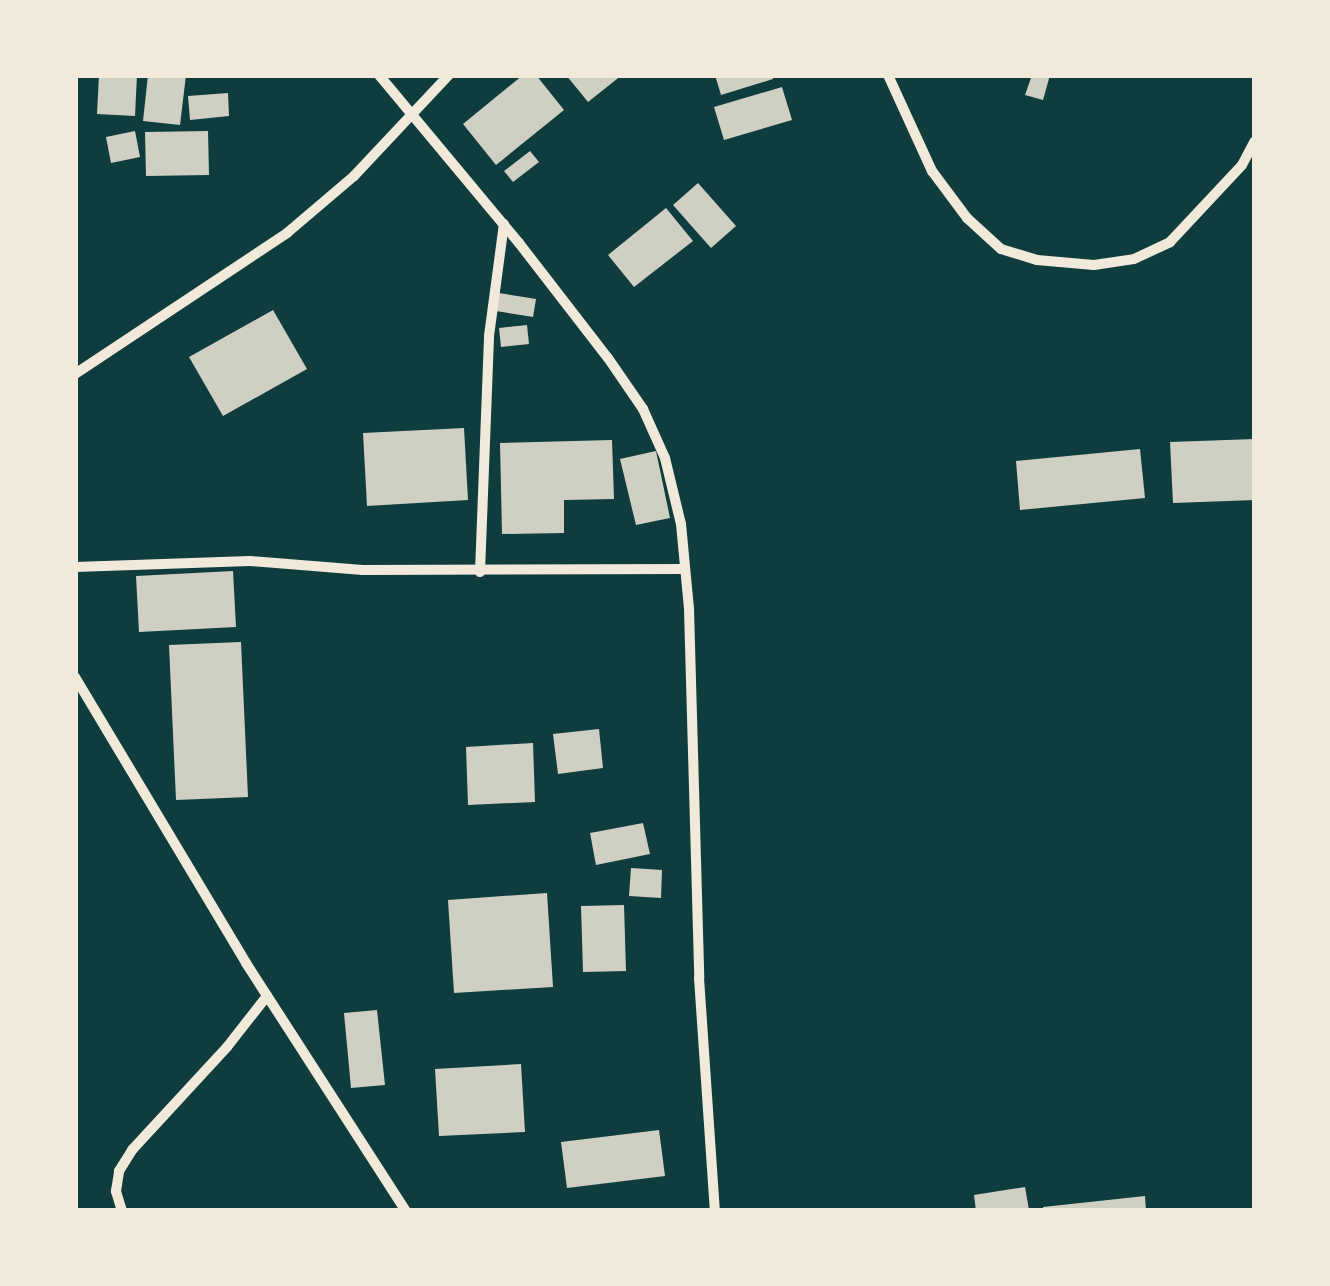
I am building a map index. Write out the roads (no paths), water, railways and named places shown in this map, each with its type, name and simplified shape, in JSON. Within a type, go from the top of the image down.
[{"type":"street","points":[[379,75],[504,224],[643,409],[665,458],[681,524],[686,569],[699,978],[715,1211]]},
{"type":"street","points":[[75,374],[287,232],[354,176],[449,75]]},
{"type":"street","points":[[888,75],[932,171],[966,218],[1001,249],[1037,260],[1094,265],[1134,259],[1170,242],[1221,190],[1255,141]]},
{"type":"street","points":[[480,572],[489,336],[504,224]]},
{"type":"street","points":[[75,567],[250,561],[480,572],[686,569]]},
{"type":"street","points":[[75,678],[267,996],[406,1211]]},
{"type":"street","points":[[122,1211],[118,1181],[132,1150],[267,996]]}]
